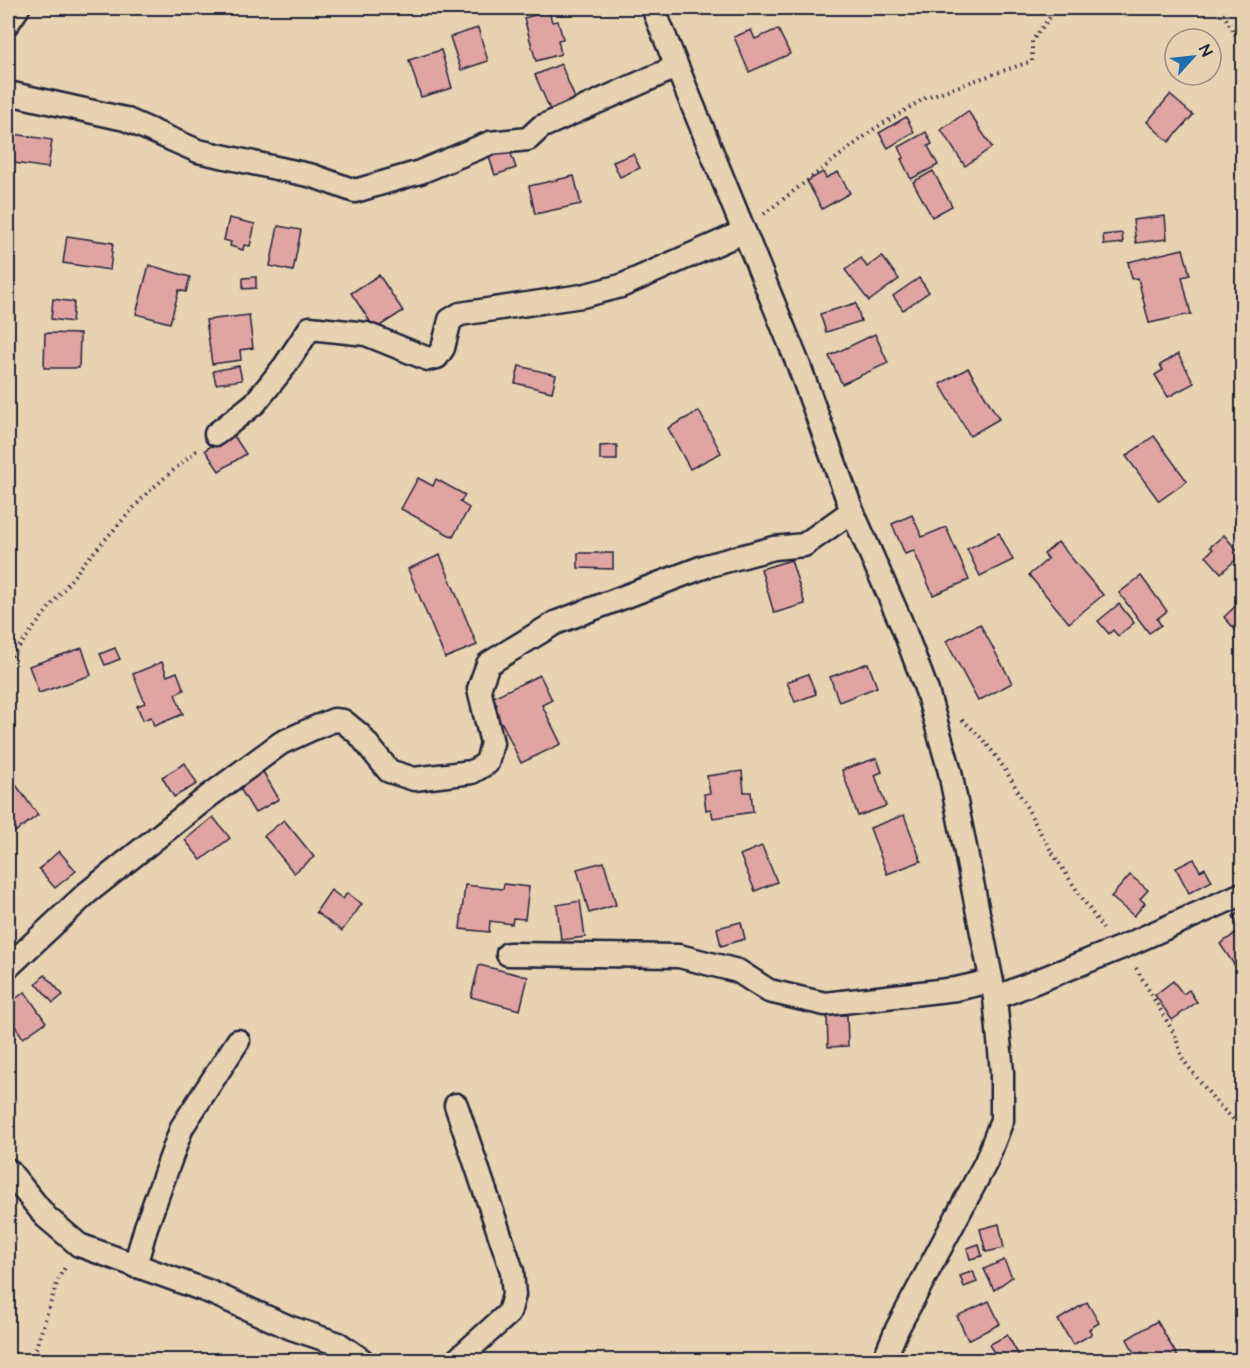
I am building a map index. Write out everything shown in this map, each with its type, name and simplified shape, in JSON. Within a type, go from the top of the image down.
[{"type":"street","points":[[8,23],[18,8]]},
{"type":"street","points":[[653,8],[799,366],[852,511],[903,627],[927,691],[950,772],[993,989],[1002,1072],[1002,1120],[987,1162],[897,1329],[884,1360]]},
{"type":"street","points":[[8,93],[124,119],[198,151],[313,176],[356,191],[420,172],[490,143],[528,139],[541,127],[676,67]]},
{"type":"street","points":[[216,434],[255,403],[284,367],[310,328],[366,334],[428,359],[437,357],[443,348],[450,320],[460,314],[582,296],[621,286],[743,232]]},
{"type":"street","points":[[8,967],[87,893],[209,796],[282,743],[333,720],[343,721],[359,734],[389,771],[414,779],[472,772],[487,763],[492,743],[479,689],[488,664],[555,623],[706,566],[774,548],[804,545],[852,511]]},
{"type":"street","points":[[508,954],[679,956],[738,971],[769,991],[825,1004],[956,989],[993,989],[1125,946],[1242,894]]},
{"type":"street","points":[[135,1266],[182,1127],[238,1041]]},
{"type":"street","points":[[456,1105],[512,1271],[514,1295],[509,1313],[457,1360]]},
{"type":"street","points":[[8,1170],[46,1217],[79,1245],[339,1344],[362,1360]]},
{"type":"path","points":[[743,232],[798,185],[874,129],[927,97],[1032,61],[1032,41],[1057,8]]},
{"type":"path","points":[[1220,8],[1242,46]]},
{"type":"path","points":[[8,661],[84,563],[147,493],[216,434]]},
{"type":"path","points":[[959,717],[989,746],[1008,772],[1048,844],[1105,932],[1125,946],[1175,1035],[1183,1060],[1217,1103],[1242,1128]]},
{"type":"path","points":[[32,1360],[59,1277],[79,1245]]},
{"type":"building","points":[[549,11],[552,22],[558,21],[563,39],[558,40],[561,54],[536,61],[524,18]]},
{"type":"building","points":[[478,28],[488,61],[461,70],[450,37]]},
{"type":"building","points":[[778,29],[790,54],[749,72],[734,37],[751,30],[755,39]]},
{"type":"building","points":[[441,50],[452,88],[421,97],[409,60]]},
{"type":"building","points":[[561,64],[576,101],[551,112],[535,75]]},
{"type":"building","points":[[1170,95],[1193,115],[1169,142],[1147,122]]},
{"type":"building","points":[[968,111],[992,147],[965,166],[941,130]]},
{"type":"building","points":[[906,117],[914,132],[888,148],[879,133]]},
{"type":"building","points":[[926,132],[932,144],[928,146],[938,165],[911,179],[901,159],[904,158],[899,147]]},
{"type":"building","points":[[8,133],[52,140],[48,168],[8,162]]},
{"type":"building","points":[[508,145],[516,168],[495,175],[487,151]]},
{"type":"building","points":[[633,154],[640,168],[620,177],[613,162]]},
{"type":"building","points":[[933,171],[952,206],[932,217],[913,182]]},
{"type":"building","points":[[823,172],[826,178],[838,172],[850,193],[822,209],[807,181]]},
{"type":"building","points":[[574,176],[581,204],[535,214],[529,186]]},
{"type":"building","points":[[1165,216],[1167,239],[1136,243],[1133,220]]},
{"type":"building","points":[[229,218],[255,224],[250,246],[244,245],[243,250],[230,246],[231,242],[224,240]]},
{"type":"building","points":[[278,226],[301,230],[293,271],[270,266]]},
{"type":"building","points":[[1122,233],[1123,243],[1104,245],[1103,235]]},
{"type":"building","points":[[67,236],[113,243],[110,270],[63,263]]},
{"type":"building","points":[[1183,249],[1190,275],[1182,277],[1191,314],[1149,323],[1138,278],[1132,279],[1128,262]]},
{"type":"building","points":[[882,256],[899,279],[869,301],[845,270],[861,258],[867,267]]},
{"type":"building","points":[[149,265],[190,277],[186,292],[179,290],[170,323],[136,314]]},
{"type":"building","points":[[379,275],[403,311],[375,329],[351,293]]},
{"type":"building","points":[[256,277],[256,288],[243,289],[243,278]]},
{"type":"building","points":[[919,278],[929,292],[903,310],[893,296]]},
{"type":"building","points":[[53,299],[74,302],[72,322],[51,319]]},
{"type":"building","points":[[856,303],[861,321],[826,332],[820,314]]},
{"type":"building","points":[[249,315],[253,348],[240,350],[241,360],[212,364],[206,320]]},
{"type":"building","points":[[45,333],[80,334],[79,368],[44,368]]},
{"type":"building","points":[[875,334],[888,363],[842,384],[829,356]]},
{"type":"building","points":[[1178,354],[1194,383],[1168,397],[1155,375],[1163,370],[1160,365]]},
{"type":"building","points":[[239,366],[242,380],[216,384],[213,371]]},
{"type":"building","points":[[519,366],[556,375],[552,392],[515,383]]},
{"type":"building","points":[[968,368],[999,419],[970,436],[940,384]]},
{"type":"building","points":[[699,411],[721,453],[690,469],[668,428]]},
{"type":"building","points":[[232,433],[246,454],[219,471],[205,450]]},
{"type":"building","points":[[1154,436],[1187,481],[1159,501],[1126,456]]},
{"type":"building","points":[[617,445],[617,460],[600,460],[600,446]]},
{"type":"building","points":[[418,478],[433,486],[436,479],[465,495],[460,502],[469,508],[453,537],[401,509]]},
{"type":"building","points":[[1242,506],[1242,524],[1235,511]]},
{"type":"building","points":[[912,515],[922,537],[946,527],[969,580],[933,595],[914,551],[905,554],[892,524]]},
{"type":"building","points":[[999,533],[1013,560],[980,576],[967,549]]},
{"type":"building","points":[[1224,535],[1241,555],[1221,573],[1206,556],[1213,549],[1210,547]]},
{"type":"building","points":[[1058,542],[1103,595],[1069,623],[1029,575],[1048,559],[1044,554]]},
{"type":"building","points":[[578,553],[613,553],[613,569],[578,568]]},
{"type":"building","points":[[440,555],[477,645],[445,658],[408,569]]},
{"type":"building","points":[[791,560],[805,604],[774,613],[761,569]]},
{"type":"building","points":[[1141,576],[1167,611],[1157,619],[1161,625],[1149,633],[1119,593]]},
{"type":"building","points":[[1242,600],[1242,632],[1240,635],[1224,617]]},
{"type":"building","points":[[1119,604],[1134,623],[1118,636],[1113,630],[1109,634],[1098,621]]},
{"type":"building","points":[[980,624],[1012,683],[978,701],[946,641]]},
{"type":"building","points":[[82,648],[91,675],[39,693],[29,666]]},
{"type":"building","points":[[115,648],[120,659],[105,665],[100,654]]},
{"type":"building","points":[[162,662],[167,676],[177,672],[184,690],[175,694],[183,714],[154,726],[151,717],[143,720],[137,706],[145,703],[133,674]]},
{"type":"building","points":[[868,663],[877,687],[839,702],[830,677]]},
{"type":"building","points":[[808,674],[816,694],[795,702],[787,682]]},
{"type":"building","points":[[540,675],[552,700],[542,705],[561,744],[521,763],[502,723],[497,725],[490,709],[497,705],[493,697]]},
{"type":"building","points":[[877,758],[882,772],[875,775],[886,806],[858,816],[842,770]]},
{"type":"building","points":[[185,763],[197,784],[174,797],[162,777]]},
{"type":"building","points":[[262,770],[279,799],[255,813],[238,785]]},
{"type":"building","points":[[742,771],[744,792],[751,792],[753,812],[713,818],[711,809],[706,810],[704,794],[710,793],[707,776]]},
{"type":"building","points":[[16,785],[38,815],[15,832],[8,822],[8,792]]},
{"type":"building","points":[[904,815],[921,861],[887,874],[870,828]]},
{"type":"building","points":[[213,817],[230,838],[201,860],[185,840]]},
{"type":"building","points":[[284,820],[314,857],[294,873],[264,836]]},
{"type":"building","points":[[762,846],[777,882],[755,891],[740,855]]},
{"type":"building","points":[[59,851],[76,871],[55,888],[39,869]]},
{"type":"building","points":[[1194,859],[1200,871],[1205,868],[1212,881],[1189,893],[1176,868]]},
{"type":"building","points":[[604,862],[616,905],[589,913],[577,869]]},
{"type":"building","points":[[1130,875],[1148,890],[1140,899],[1145,903],[1134,916],[1111,897]]},
{"type":"building","points":[[504,884],[529,887],[525,919],[513,918],[512,924],[490,921],[489,932],[460,929],[465,885],[503,889]]},
{"type":"building","points":[[331,890],[343,899],[347,893],[362,904],[342,931],[316,912]]},
{"type":"building","points":[[580,901],[585,937],[561,940],[557,905]]},
{"type":"building","points":[[1242,911],[1242,925],[1238,926],[1233,916]]},
{"type":"building","points":[[741,922],[745,939],[721,946],[717,928]]},
{"type":"building","points":[[1241,930],[1242,971],[1240,973],[1220,944]]},
{"type":"building","points":[[479,965],[528,977],[520,1010],[471,997]]},
{"type":"building","points":[[45,975],[63,995],[53,1003],[36,983]]},
{"type":"building","points":[[1173,981],[1183,994],[1189,990],[1197,1002],[1172,1020],[1155,995]]},
{"type":"building","points":[[25,992],[46,1022],[23,1038],[8,1016],[8,1004]]},
{"type":"building","points":[[827,1015],[847,1015],[848,1046],[828,1047]]},
{"type":"building","points":[[999,1224],[1004,1248],[986,1252],[980,1229]]},
{"type":"building","points":[[979,1244],[982,1256],[970,1259],[967,1248]]},
{"type":"building","points":[[1004,1260],[1012,1277],[994,1290],[984,1269]]},
{"type":"building","points":[[973,1271],[977,1282],[964,1287],[960,1276]]},
{"type":"building","points":[[989,1301],[1000,1324],[968,1340],[957,1316]]},
{"type":"building","points":[[1087,1302],[1099,1323],[1089,1329],[1092,1334],[1073,1345],[1058,1320]]},
{"type":"building","points":[[1157,1321],[1178,1357],[1172,1360],[1146,1360],[1142,1352],[1136,1356],[1127,1339]]},
{"type":"building","points":[[1007,1335],[1020,1357],[1014,1360],[999,1360],[989,1345]]}]
